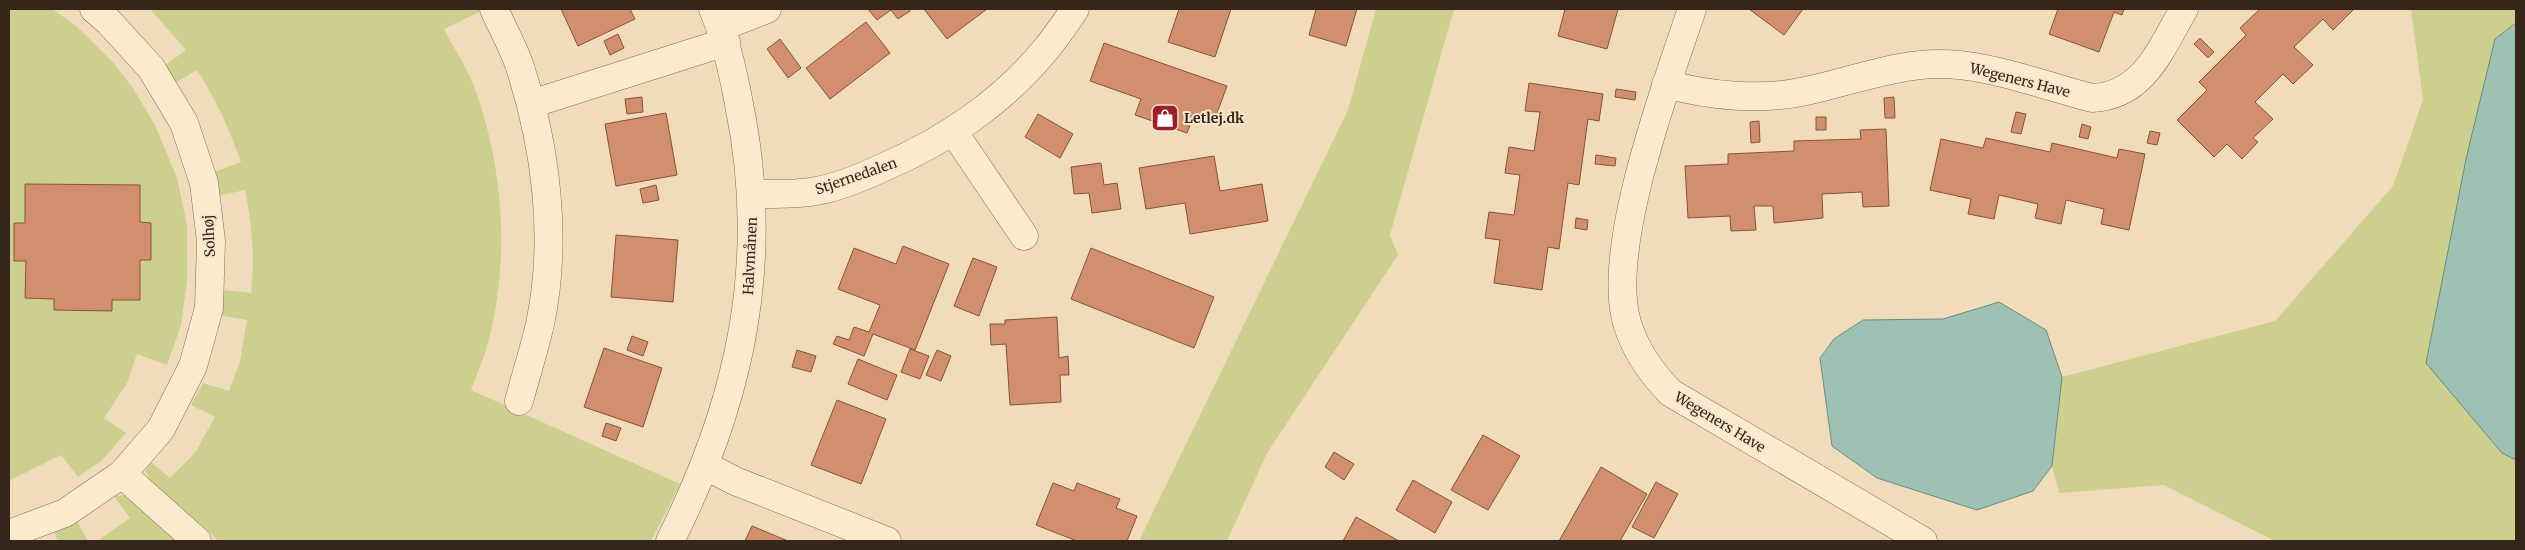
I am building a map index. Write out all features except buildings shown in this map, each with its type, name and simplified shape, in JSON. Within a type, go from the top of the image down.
[{"type":"street","name":"Solhøj","points":[[9,534],[65,514],[122,474],[161,429],[193,366],[209,308],[211,242],[204,183],[184,123],[151,68],[109,22],[94,9]]},
{"type":"street","points":[[494,9],[518,62],[531,104],[546,182],[549,251],[540,322],[519,401]]},
{"type":"street","points":[[531,104],[720,26],[767,9]]},
{"type":"street","name":"Stjernedalen","points":[[751,194],[793,194],[819,191],[844,183],[915,154],[953,131],[1025,72],[1046,49],[1075,9]]},
{"type":"street","name":"Wegeners Have","points":[[1692,9],[1666,84],[1634,199],[1626,245],[1623,292],[1627,322],[1637,350],[1652,374],[1671,393],[1923,541]]},
{"type":"street","name":"Wegeners Have","points":[[1666,84],[1698,93],[1768,95],[1804,92],[1887,70],[1922,65],[1953,65],[1991,71],[2092,98],[2107,98],[2125,91],[2137,81],[2150,65],[2184,9]]},
{"type":"street","name":"Halvmånen","points":[[670,541],[706,466],[730,392],[745,316],[753,244],[751,194],[743,123],[720,26]]},
{"type":"street","points":[[953,131],[1024,236]]},
{"type":"street","points":[[706,466],[735,481],[887,541]]},
{"type":"street","points":[[122,474],[197,541]]},
{"type":"green space","points":[[9,9],[52,9],[75,25],[111,60],[133,88],[155,125],[177,178],[187,225],[187,281],[181,325],[167,365],[137,354],[127,383],[104,418],[126,433],[101,461],[78,477],[61,455],[9,481]]},
{"type":"green space","points":[[150,9],[485,9],[444,29],[466,69],[477,94],[493,155],[501,216],[499,278],[495,309],[489,340],[471,390],[680,484],[651,541],[219,541],[150,480],[146,471],[151,462],[170,478],[195,453],[215,417],[191,405],[203,383],[229,391],[240,362],[247,320],[220,315],[224,290],[251,293],[253,254],[245,190],[218,196],[212,173],[241,162],[232,138],[216,103],[197,70],[175,83],[163,67],[186,50]]},
{"type":"green space","points":[[1376,9],[1454,9],[1390,235],[1398,255],[1267,453],[1227,541],[1139,541],[1348,110]]},
{"type":"green space","points":[[2411,9],[2516,9],[2516,541],[2275,541],[2164,485],[2059,493],[2052,466],[2062,377],[2275,321],[2393,186],[2423,100]]},
{"type":"green space","points":[[127,495],[180,541],[97,541],[130,518],[114,496]]},
{"type":"green space","points":[[77,521],[88,541],[58,541],[54,532]]},
{"type":"shaded area","points":[[2516,23],[2516,460],[2502,453],[2426,363],[2466,159],[2495,39]]},
{"type":"shaded area","points":[[1999,302],[2046,330],[2062,377],[2052,466],[2033,491],[1977,510],[1877,478],[1832,446],[1820,358],[1834,339],[1863,320],[1943,319]]},
{"type":"place","name":"Letlej.dk","points":[[1165,118]]}]
